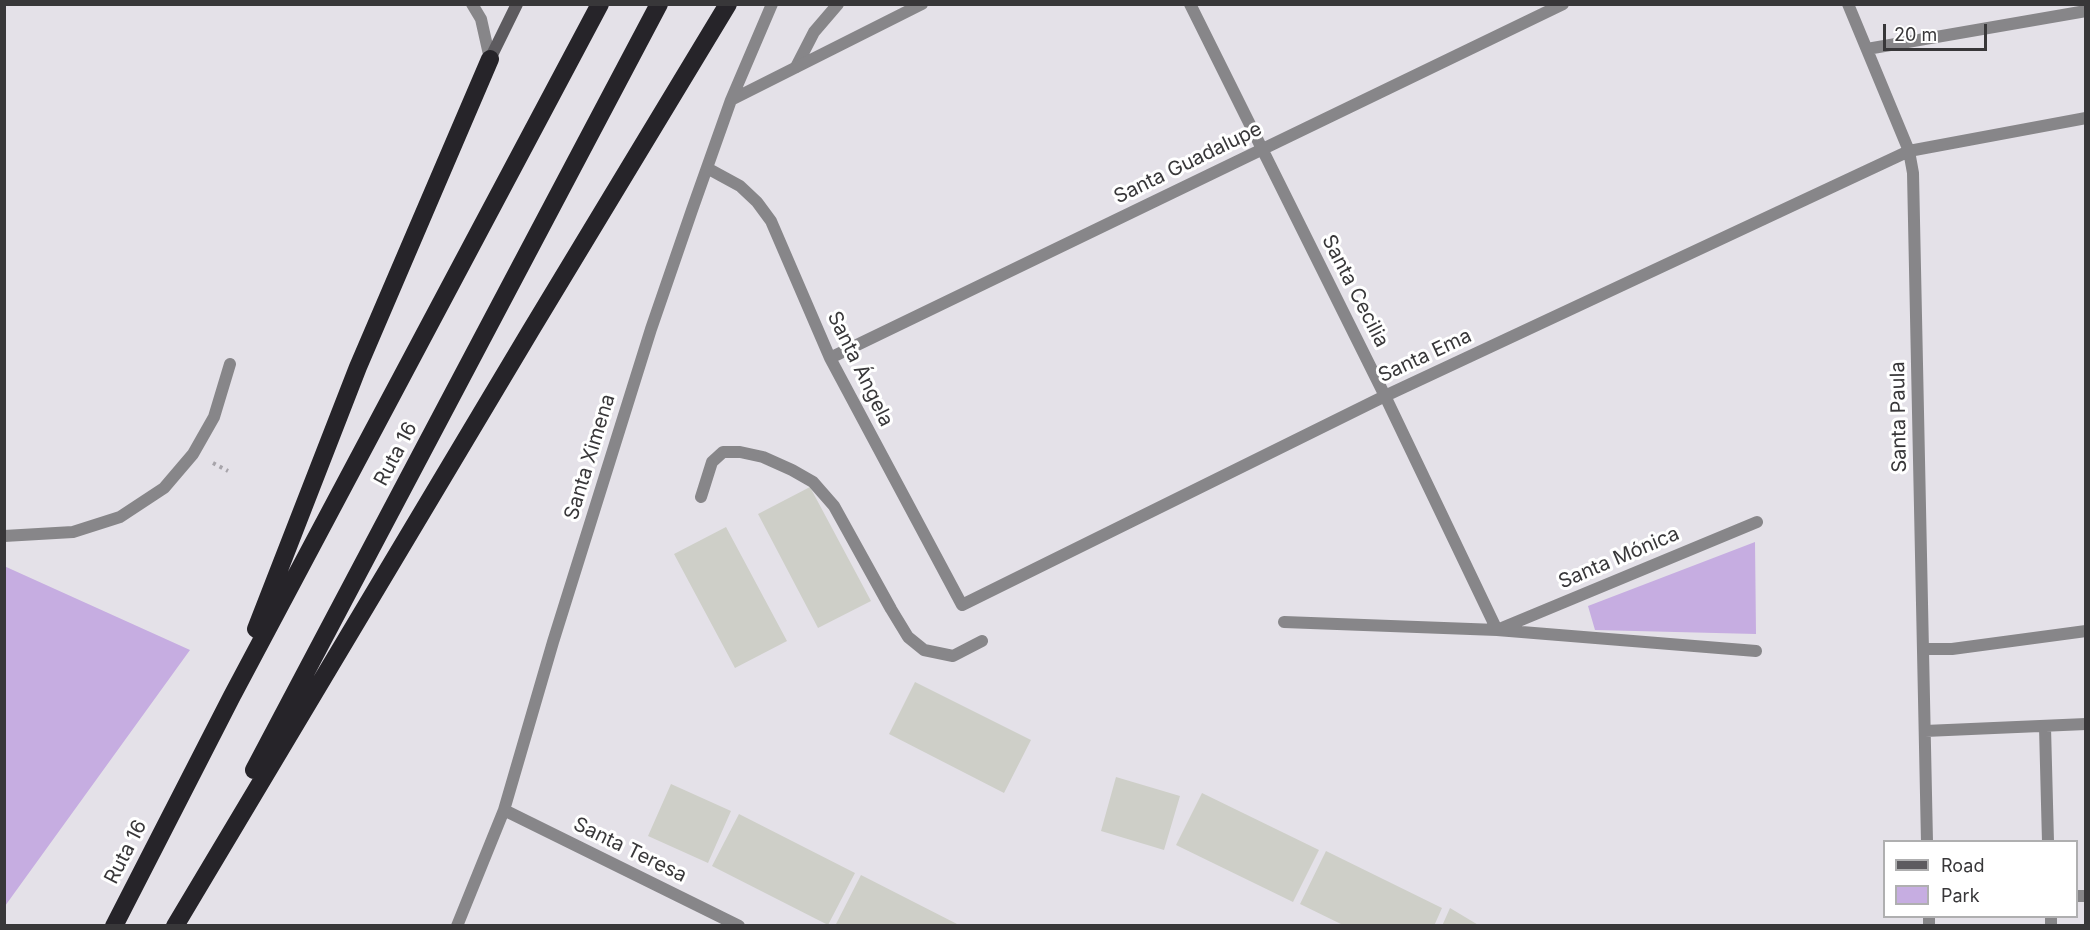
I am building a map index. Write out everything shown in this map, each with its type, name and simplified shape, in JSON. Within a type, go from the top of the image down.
[{"type":"highway","name":"Ruta 16","points":[[114,926],[232,696],[600,4]]},
{"type":"highway","name":"Ruta 16","points":[[173,926],[659,4]]},
{"type":"highway","points":[[173,926],[728,4]]},
{"type":"highway","points":[[232,696],[295,526],[358,367],[490,59]]},
{"type":"main road","points":[[490,59],[517,4]]},
{"type":"street","points":[[472,4],[481,20],[490,59]]},
{"type":"street","name":"Santa Ximena","points":[[457,926],[504,810],[552,642],[648,340],[731,100],[772,4]]},
{"type":"street","points":[[796,68],[814,32],[838,4]]},
{"type":"street","points":[[731,100],[921,4]]},
{"type":"street","name":"Santa Cecilia","points":[[1190,4],[1385,396],[1497,630]]},
{"type":"street","name":"Santa Guadalupe","points":[[830,358],[1563,4]]},
{"type":"street","name":"Santa Paula","points":[[1848,4],[1909,151],[1913,173],[1927,840]]},
{"type":"street","points":[[1867,49],[2085,11]]},
{"type":"street","name":"Santa Ema","points":[[962,605],[1385,396],[1909,151],[2085,118]]},
{"type":"street","name":"Santa Ángela","points":[[707,168],[740,186],[757,202],[771,221],[830,358],[962,605]]},
{"type":"street","points":[[4,536],[73,532],[120,517],[164,488],[193,454],[214,417],[230,364]]},
{"type":"street","points":[[701,497],[712,462],[723,452],[740,452],[763,457],[792,470],[813,482],[834,506],[908,637],[924,650],[953,656],[982,641]]},
{"type":"street","name":"Santa Mónica","points":[[1497,630],[1757,522]]},
{"type":"street","name":"Santa Mónica","points":[[1284,622],[1497,630],[1756,651]]},
{"type":"street","points":[[1923,649],[1952,649],[2085,631]]},
{"type":"street","points":[[1925,731],[2085,724]]},
{"type":"street","points":[[2045,726],[2048,840]]},
{"type":"street","name":"Santa Teresa","points":[[504,810],[739,926]]},
{"type":"green space","points":[[1755,542],[1756,634],[1595,630],[1588,606]]},
{"type":"green space","points":[[4,566],[190,650],[5,906],[4,906]]},
{"type":"building","points":[[810,487],[871,601],[818,628],[758,514]]},
{"type":"building","points":[[726,527],[787,641],[735,668],[674,554]]},
{"type":"building","points":[[915,682],[1031,740],[1004,793],[889,734]]},
{"type":"building","points":[[1116,777],[1180,796],[1164,850],[1101,831]]},
{"type":"building","points":[[671,784],[731,811],[708,863],[648,836]]},
{"type":"building","points":[[1202,793],[1319,850],[1293,902],[1176,845]]},
{"type":"building","points":[[739,814],[855,873],[828,925],[712,866]]},
{"type":"building","points":[[1326,851],[1442,908],[1434,926],[1345,926],[1300,904]]},
{"type":"building","points":[[861,875],[961,926],[835,926]]},
{"type":"building","points":[[1450,908],[1480,926],[1442,926]]}]
